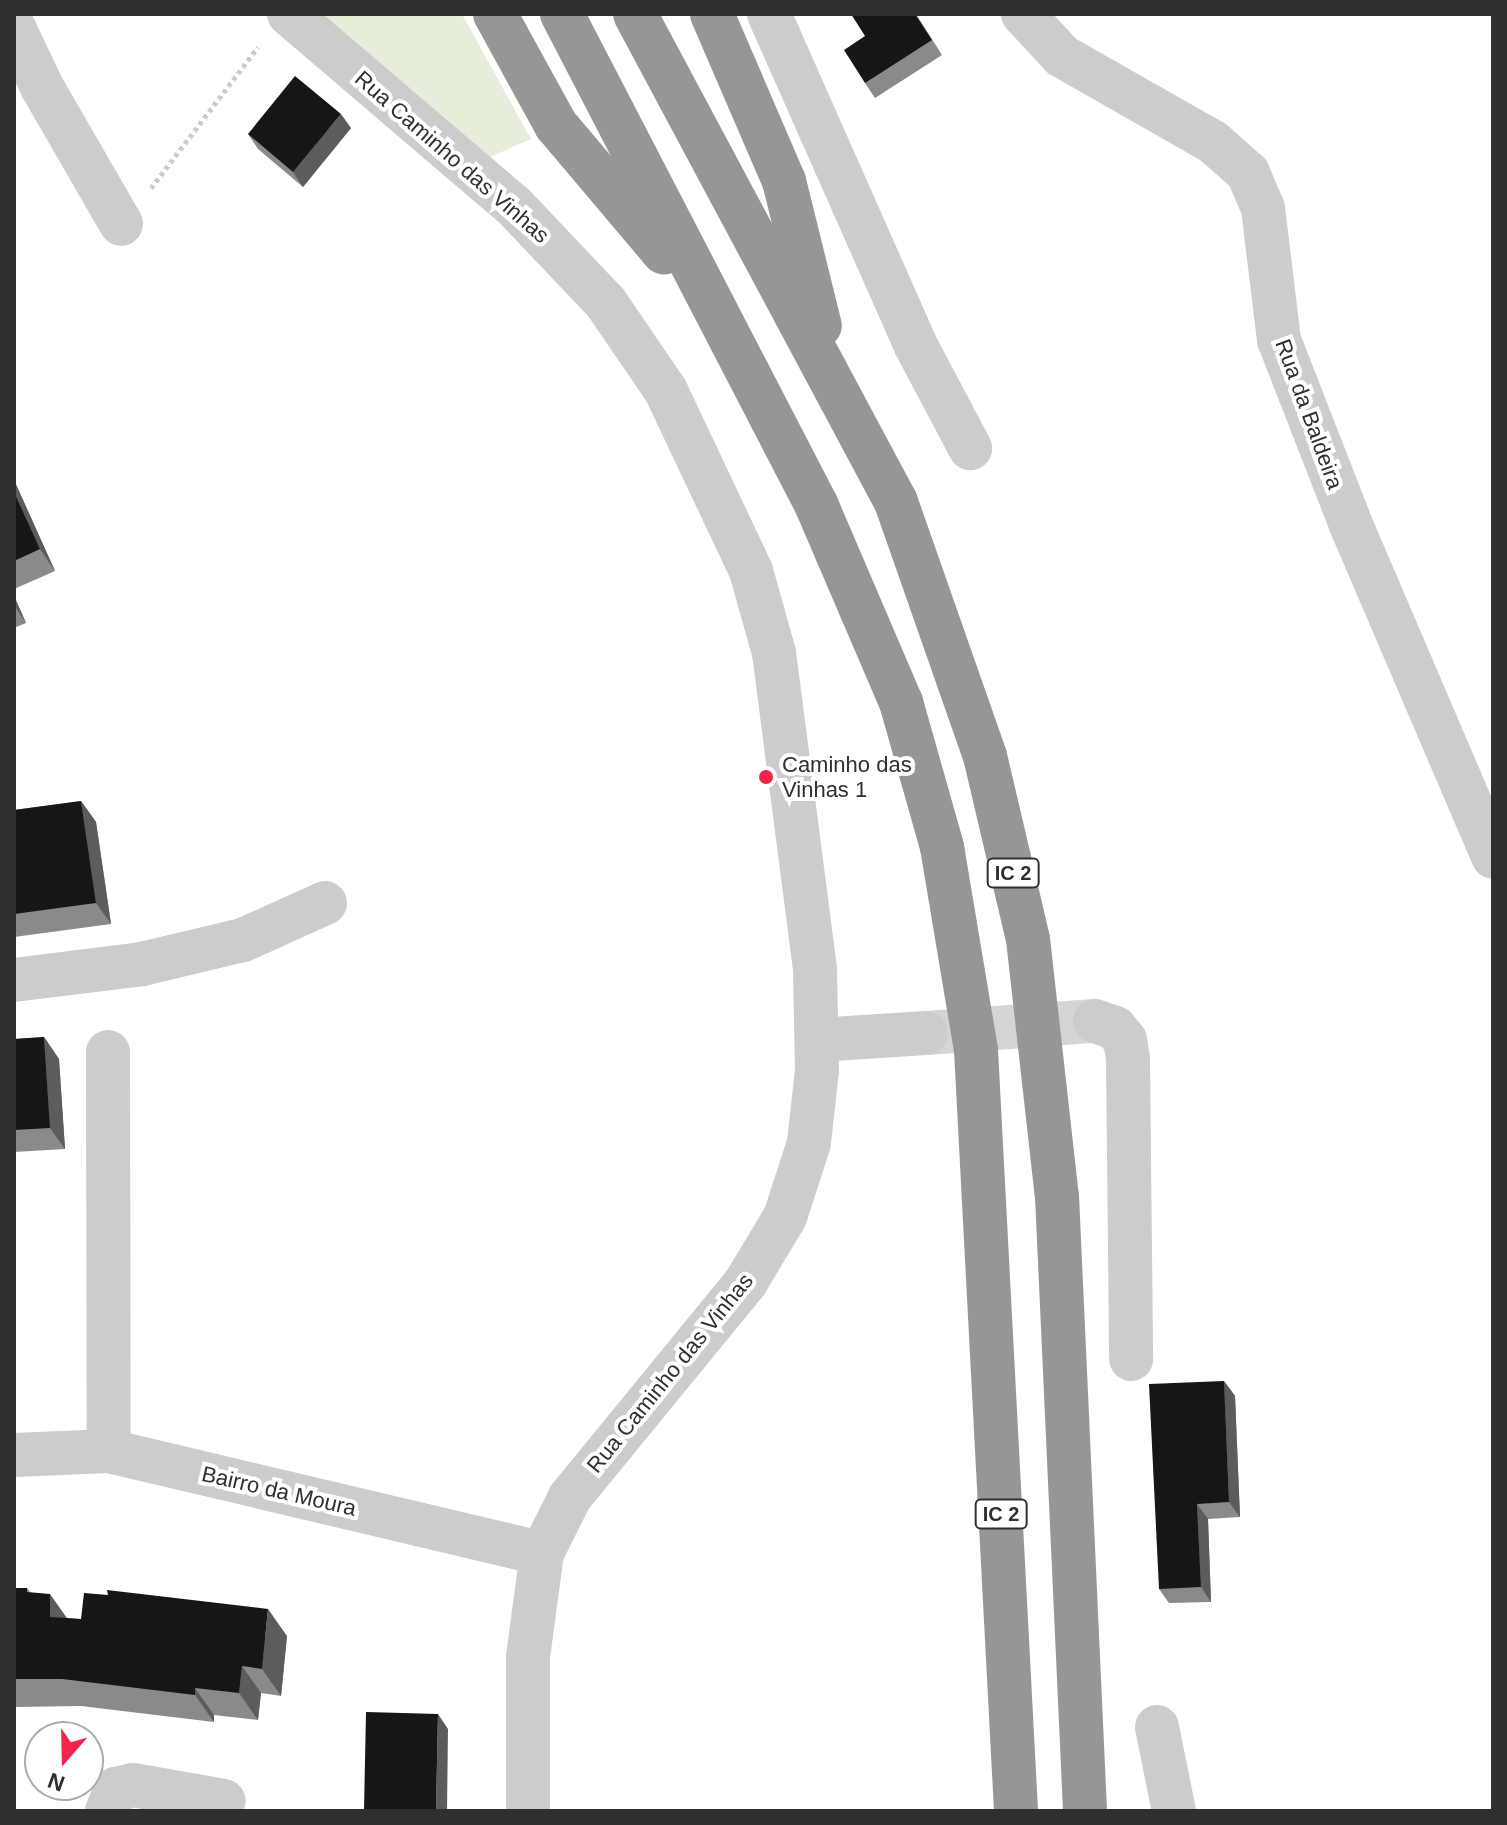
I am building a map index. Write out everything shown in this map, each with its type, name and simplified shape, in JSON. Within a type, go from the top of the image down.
[{"type":"highway","points":[[495,14],[556,125],[718,318]]},
{"type":"highway","name":"IC 2","points":[[562,14],[816,504],[895,688],[942,847],[976,1050],[1016,1811]]},
{"type":"highway","name":"IC 2","points":[[635,14],[902,517],[985,756],[1028,939],[1057,1196],[1085,1811]]},
{"type":"highway","points":[[712,14],[784,181],[836,391]]},
{"type":"street","points":[[769,14],[915,344],[970,448]]},
{"type":"street","name":"Rua da Baldeira","points":[[1023,14],[1062,56],[1213,142],[1248,173],[1263,208],[1279,340],[1351,525],[1493,857]]},
{"type":"street","name":"Rua Caminho das Vinhas","points":[[277,26],[558,248],[606,303],[666,391],[751,571],[774,653],[815,968],[817,1040],[809,1143],[785,1217],[746,1282],[570,1497],[542,1553],[528,1657],[528,1811]]},
{"type":"street","points":[[14,28],[42,87],[121,224]]},
{"type":"street","points":[[14,980],[142,964],[243,940],[325,903]]},
{"type":"street","points":[[1095,1021],[1115,1028],[1125,1040],[1128,1060],[1131,1359]]},
{"type":"street","points":[[817,1040],[926,1033]]},
{"type":"street","points":[[108,1052],[109,1451]]},
{"type":"street","name":"Bairro da Moura","points":[[14,1455],[109,1451],[542,1553]]},
{"type":"street","points":[[1157,1727],[1174,1811]]},
{"type":"street","points":[[107,1811],[116,1789],[133,1785],[228,1808]]},
{"type":"path","points":[[121,224],[277,26]]},
{"type":"green space","points":[[322,14],[462,14],[531,139],[490,157]]},
{"type":"building","points":[[851,14],[915,14],[932,40],[865,83],[844,50],[865,36]]},
{"type":"building","points":[[295,76],[341,114],[293,172],[248,134]]},
{"type":"building","points":[[14,492],[40,549],[14,561]]},
{"type":"building","points":[[81,801],[96,903],[14,914],[14,810]]},
{"type":"building","points":[[44,1037],[50,1128],[14,1130],[14,1039]]},
{"type":"building","points":[[1224,1381],[1229,1502],[1197,1504],[1201,1587],[1159,1589],[1149,1384]]},
{"type":"building","points":[[14,1588],[50,1594],[50,1617],[81,1619],[84,1593],[108,1595],[107,1590],[268,1609],[262,1669],[242,1666],[239,1693],[195,1688],[195,1695],[62,1679],[14,1679]]},
{"type":"building","points":[[366,1712],[438,1714],[436,1811],[364,1811]]},
{"type":"tunnel","points":[[926,1033],[1095,1021]]},
{"type":"place","name":"Caminho das Vinhas 1","points":[[766,777]]}]
